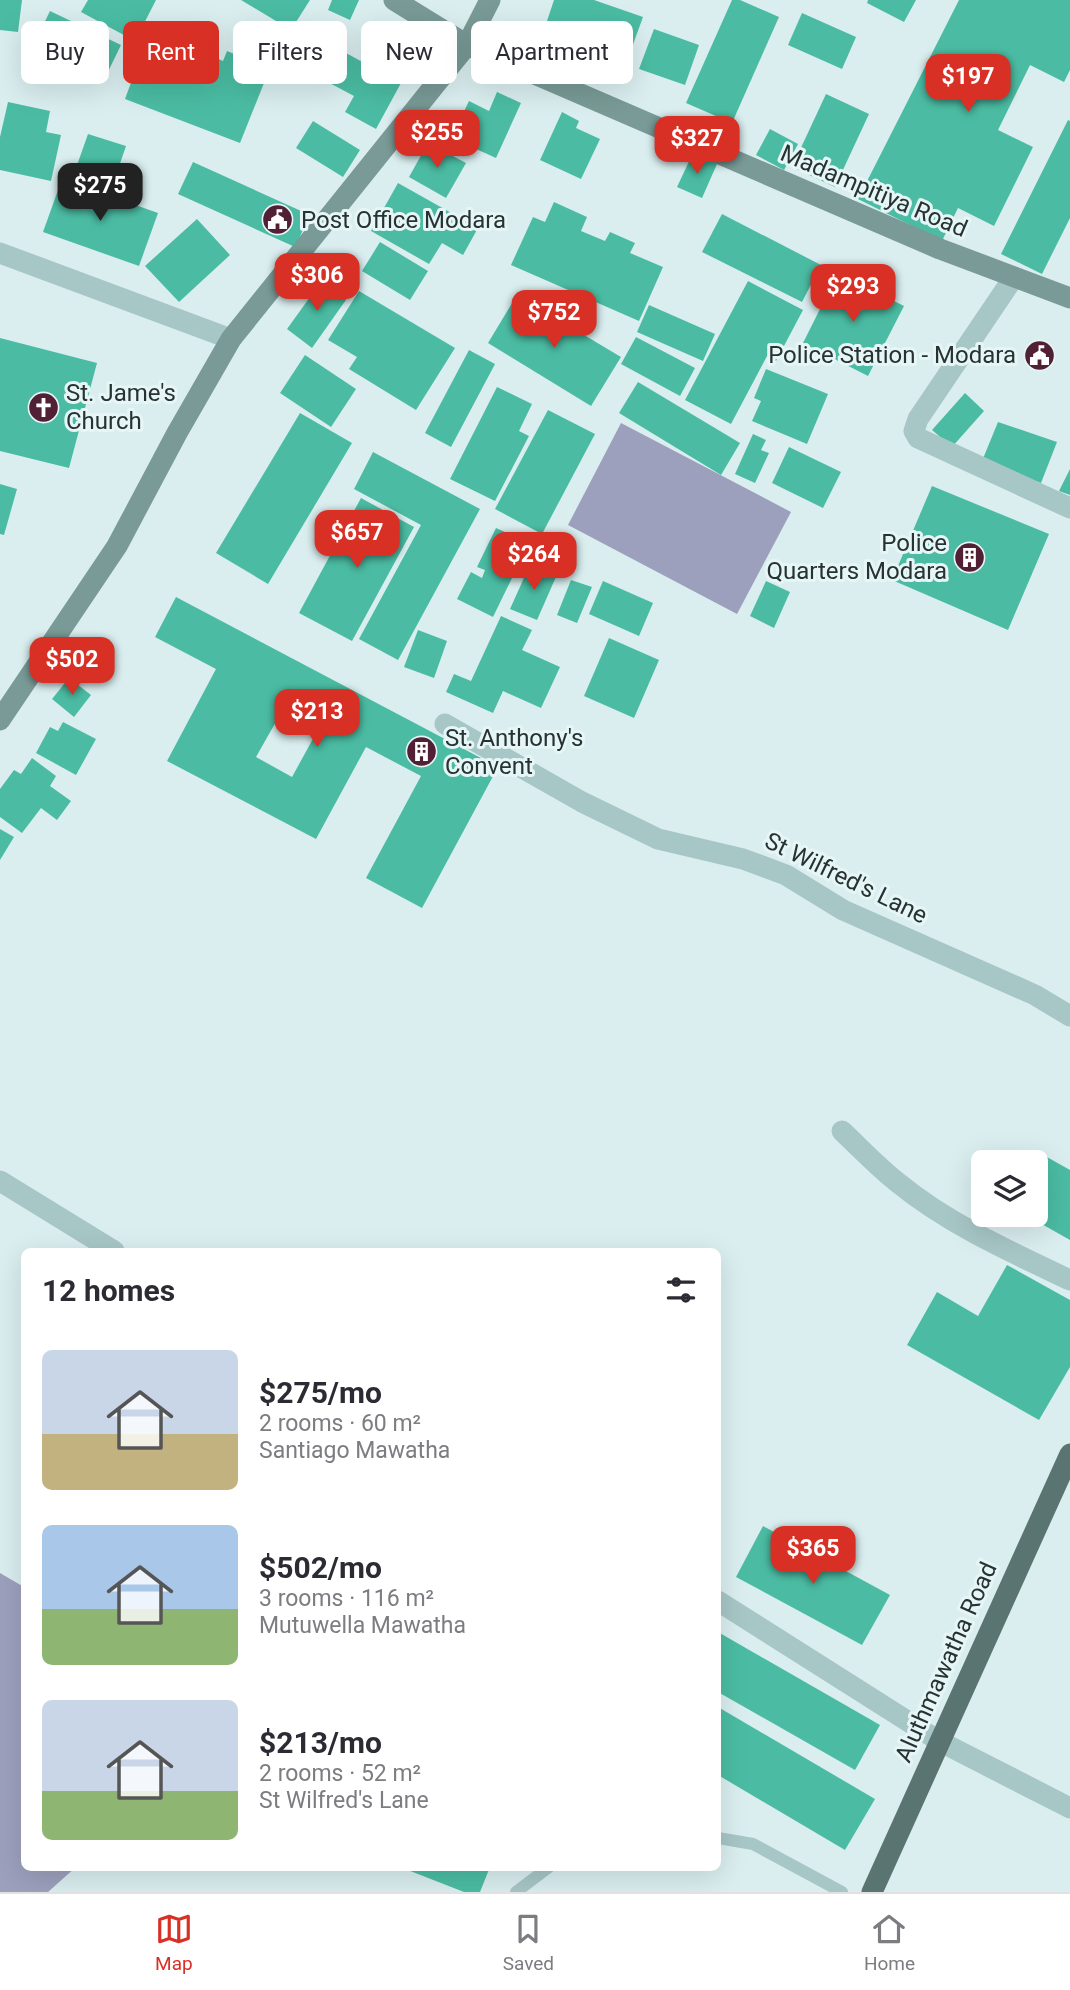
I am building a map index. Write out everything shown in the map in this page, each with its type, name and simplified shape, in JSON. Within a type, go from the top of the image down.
[{"type":"main road","name":"Aluthmawatha Road","points":[[872,1892],[1070,1454]]},
{"type":"street","name":"Madampitiya Road","points":[[394,0],[467,45],[940,249],[1070,298]]},
{"type":"street","points":[[0,720],[117,546],[230,339],[467,45],[490,0]]},
{"type":"street","points":[[0,253],[230,339]]},
{"type":"street","points":[[1014,277],[918,419],[914,431],[918,438],[1070,508]]},
{"type":"street","name":"St Wilfred's Lane","points":[[445,724],[582,802],[657,839],[743,859],[786,875],[843,910],[1035,995],[1070,1016]]},
{"type":"street","points":[[842,1130],[897,1183],[1002,1248],[1070,1280]]},
{"type":"street","points":[[0,1181],[109,1248]]},
{"type":"street","points":[[721,1603],[939,1741],[1070,1808]]},
{"type":"lane","points":[[721,1839],[753,1844],[842,1892]]},
{"type":"lane","points":[[516,1892],[544,1871]]},
{"type":"shaded area","points":[[621,423],[791,512],[737,614],[568,525]]},
{"type":"shaded area","points":[[0,1573],[21,1585],[21,1871],[72,1871],[48,1892],[0,1892]]},
{"type":"building","points":[[0,0],[22,0],[18,32],[0,30]]},
{"type":"building","points":[[88,0],[156,0],[145,21],[123,21],[123,35],[109,27],[109,21],[98,21],[81,12]]},
{"type":"building","points":[[241,0],[310,0],[297,21],[276,21]]},
{"type":"building","points":[[332,0],[359,0],[350,20],[328,10]]},
{"type":"building","points":[[554,0],[594,0],[643,17],[633,44],[633,21],[547,21]]},
{"type":"building","points":[[732,0],[740,0],[779,17],[732,123],[686,103]]},
{"type":"building","points":[[868,0],[916,0],[904,22],[867,3]]},
{"type":"building","points":[[959,0],[1070,0],[1070,70],[1064,82],[1030,65],[998,130],[1033,147],[994,226],[958,208],[942,241],[858,199]]},
{"type":"building","points":[[50,11],[71,21],[45,21]]},
{"type":"building","points":[[802,13],[856,37],[842,69],[788,45]]},
{"type":"building","points":[[654,29],[699,45],[685,85],[639,69]]},
{"type":"building","points":[[109,39],[121,45],[109,70]]},
{"type":"building","points":[[227,51],[233,53],[233,84],[264,84],[240,143],[125,99],[131,84],[219,84],[219,59],[223,61]]},
{"type":"building","points":[[347,54],[361,61],[361,84],[400,84],[376,129],[345,112],[354,96],[331,84],[347,84]]},
{"type":"building","points":[[497,92],[521,103],[496,158],[443,134],[451,116],[460,120],[469,101],[489,111]]},
{"type":"building","points":[[826,94],[869,114],[835,187],[792,167]]},
{"type":"building","points":[[8,102],[50,111],[46,132],[61,135],[51,181],[0,170],[0,137]]},
{"type":"building","points":[[562,112],[579,121],[576,128],[600,139],[581,179],[540,160]]},
{"type":"building","points":[[1068,120],[1070,218],[1042,274],[1001,254]]},
{"type":"building","points":[[313,121],[360,150],[343,177],[296,148]]},
{"type":"building","points":[[770,129],[798,144],[784,170],[756,155]]},
{"type":"building","points":[[88,134],[126,146],[114,181],[76,168]]},
{"type":"building","points":[[428,143],[466,163],[446,198],[409,177]]},
{"type":"building","points":[[693,153],[717,164],[702,198],[677,187]]},
{"type":"building","points":[[193,162],[310,215],[295,247],[178,194]]},
{"type":"building","points":[[62,179],[158,213],[139,266],[43,232]]},
{"type":"building","points":[[398,183],[478,228],[463,255],[442,243],[429,264],[371,231]]},
{"type":"building","points":[[554,202],[587,217],[581,231],[605,241],[610,232],[635,243],[630,253],[663,267],[639,321],[511,265],[533,217],[545,222]]},
{"type":"building","points":[[722,214],[821,265],[802,302],[702,252]]},
{"type":"building","points":[[197,219],[230,255],[179,302],[145,266]]},
{"type":"building","points":[[380,242],[428,271],[410,300],[362,271]]},
{"type":"building","points":[[838,273],[904,306],[868,376],[803,343]]},
{"type":"building","points":[[323,279],[348,297],[312,348],[287,329]]},
{"type":"building","points":[[748,281],[803,310],[776,361],[767,356],[731,424],[685,400]]},
{"type":"building","points":[[359,291],[455,348],[416,410],[349,369],[357,357],[328,340]]},
{"type":"building","points":[[517,295],[621,357],[591,406],[488,343]]},
{"type":"building","points":[[649,305],[715,334],[703,361],[637,332]]},
{"type":"building","points":[[636,337],[695,368],[680,396],[621,364]]},
{"type":"building","name":"St. Jame's Church","points":[[0,338],[97,363],[69,468],[0,451]]},
{"type":"building","points":[[469,350],[495,364],[451,447],[425,433]]},
{"type":"building","points":[[305,355],[356,389],[331,427],[280,393]]},
{"type":"building","points":[[766,369],[828,394],[807,444],[752,421],[761,401],[754,398]]},
{"type":"building","points":[[638,382],[740,443],[721,475],[619,413]]},
{"type":"building","points":[[497,387],[532,404],[519,431],[529,436],[495,501],[450,479]]},
{"type":"building","points":[[965,393],[984,411],[952,447],[932,430]]},
{"type":"building","points":[[548,410],[595,434],[542,534],[495,509]]},
{"type":"building","points":[[300,413],[352,443],[268,584],[216,553]]},
{"type":"building","points":[[998,422],[1057,442],[1041,483],[982,461]]},
{"type":"building","points":[[753,434],[766,440],[761,450],[769,453],[755,483],[735,474]]},
{"type":"building","points":[[789,447],[841,472],[823,508],[772,483]]},
{"type":"building","points":[[373,452],[480,509],[398,660],[359,639],[421,525],[354,489]]},
{"type":"building","points":[[1070,469],[1070,495],[1059,491]]},
{"type":"building","points":[[0,484],[17,489],[4,535],[0,534]]},
{"type":"building","name":"Police Quarters Modara","points":[[932,486],[1049,534],[1008,630],[892,580]]},
{"type":"building","points":[[361,498],[414,527],[352,641],[299,613]]},
{"type":"building","points":[[496,528],[529,543],[493,617],[457,599],[471,572],[482,578],[485,570],[477,567]]},
{"type":"building","points":[[548,564],[559,570],[537,620],[510,609],[528,569],[543,575]]},
{"type":"building","points":[[571,580],[592,587],[577,623],[557,615]]},
{"type":"building","points":[[603,581],[653,603],[639,636],[589,614]]},
{"type":"building","points":[[766,581],[790,592],[774,628],[750,616]]},
{"type":"building","name":"St. Anthony's Convent","points":[[176,597],[498,767],[422,908],[366,878],[421,776],[366,747],[316,839],[167,761],[216,669],[155,637]],"holes":[[[290,697],[325,717],[292,777],[256,757]]]},
{"type":"building","points":[[501,616],[532,630],[522,650],[560,667],[541,708],[503,691],[493,713],[446,692],[454,674],[471,681]]},
{"type":"building","points":[[418,630],[447,641],[434,678],[404,667]]},
{"type":"building","points":[[609,638],[659,660],[634,718],[584,696]]},
{"type":"building","points":[[69,678],[91,695],[74,717],[52,699]]},
{"type":"building","points":[[63,722],[96,739],[76,775],[36,753],[50,727],[58,731]]},
{"type":"building","points":[[32,758],[56,776],[50,786],[71,801],[57,820],[41,808],[22,833],[0,817],[0,789],[14,770],[21,774]]},
{"type":"building","points":[[0,829],[14,837],[0,860]]},
{"type":"building","points":[[1048,1158],[1070,1170],[1070,1240],[1047,1227]]},
{"type":"building","points":[[1007,1265],[1070,1300],[1070,1367],[1039,1420],[907,1345],[937,1292],[978,1316]]},
{"type":"building","points":[[763,1526],[890,1595],[862,1645],[736,1577]]},
{"type":"building","points":[[721,1634],[880,1725],[855,1770],[721,1694]]},
{"type":"building","points":[[721,1709],[875,1799],[845,1850],[721,1777]]},
{"type":"building","points":[[410,1871],[488,1871],[480,1892],[464,1892]]},
{"type":"place","name":"Post Office Modara","points":[[278,220]]},
{"type":"place","name":"Police Station - Modara","points":[[1039,355]]},
{"type":"place","name":"St. Jame's Church","points":[[43,407]]},
{"type":"place","name":"Police Quarters Modara","points":[[970,557]]},
{"type":"place","name":"St. Anthony's Convent","points":[[422,752]]}]
